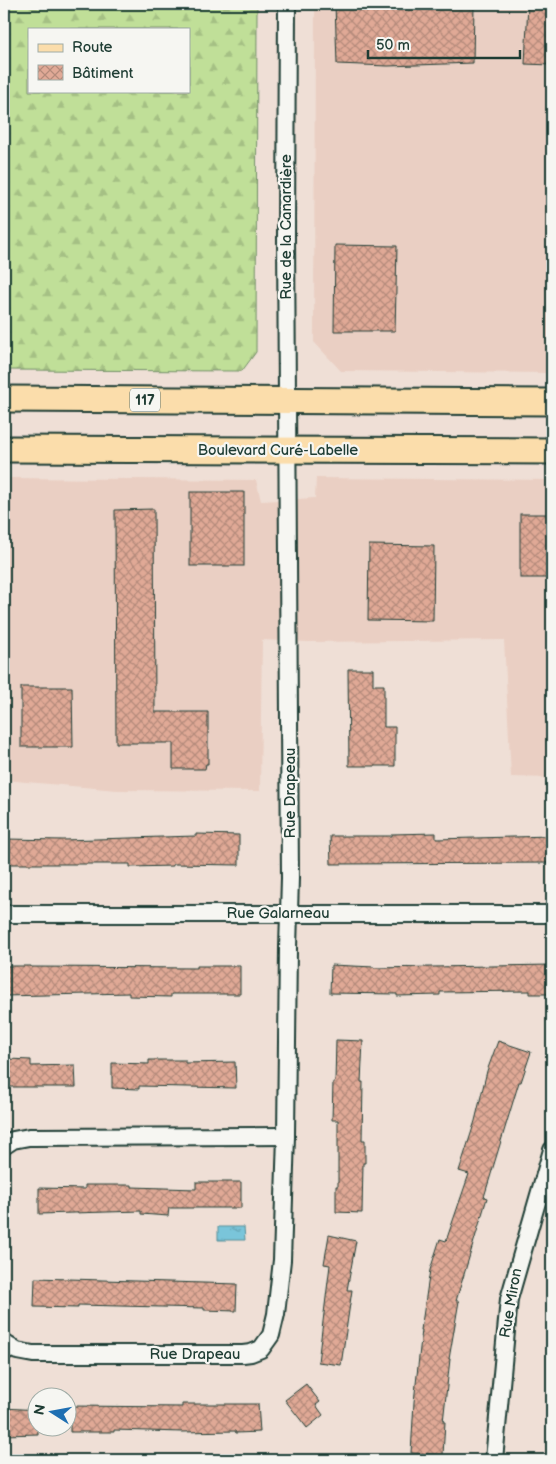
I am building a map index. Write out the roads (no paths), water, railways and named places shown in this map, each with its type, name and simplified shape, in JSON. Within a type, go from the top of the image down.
[{"type":"main road","name":"117","points":[[4,400],[552,402]]},
{"type":"main road","name":"Boulevard Curé-Labelle","points":[[4,449],[552,451]]},
{"type":"street","name":"Rue de la Canardière","points":[[287,4],[288,450]]},
{"type":"street","name":"Rue Drapeau","points":[[4,1343],[17,1351],[33,1354],[243,1354],[261,1349],[268,1341],[273,1326],[282,1260],[286,1136],[290,799],[288,450]]},
{"type":"street","name":"Rue Galarneau","points":[[4,914],[552,914]]},
{"type":"street","points":[[4,1146],[13,1140],[30,1137],[286,1136]]},
{"type":"street","name":"Rue Miron","points":[[494,1460],[509,1299],[552,1150]]},
{"type":"water","points":[[218,1227],[244,1227],[245,1240],[218,1240]]}]
